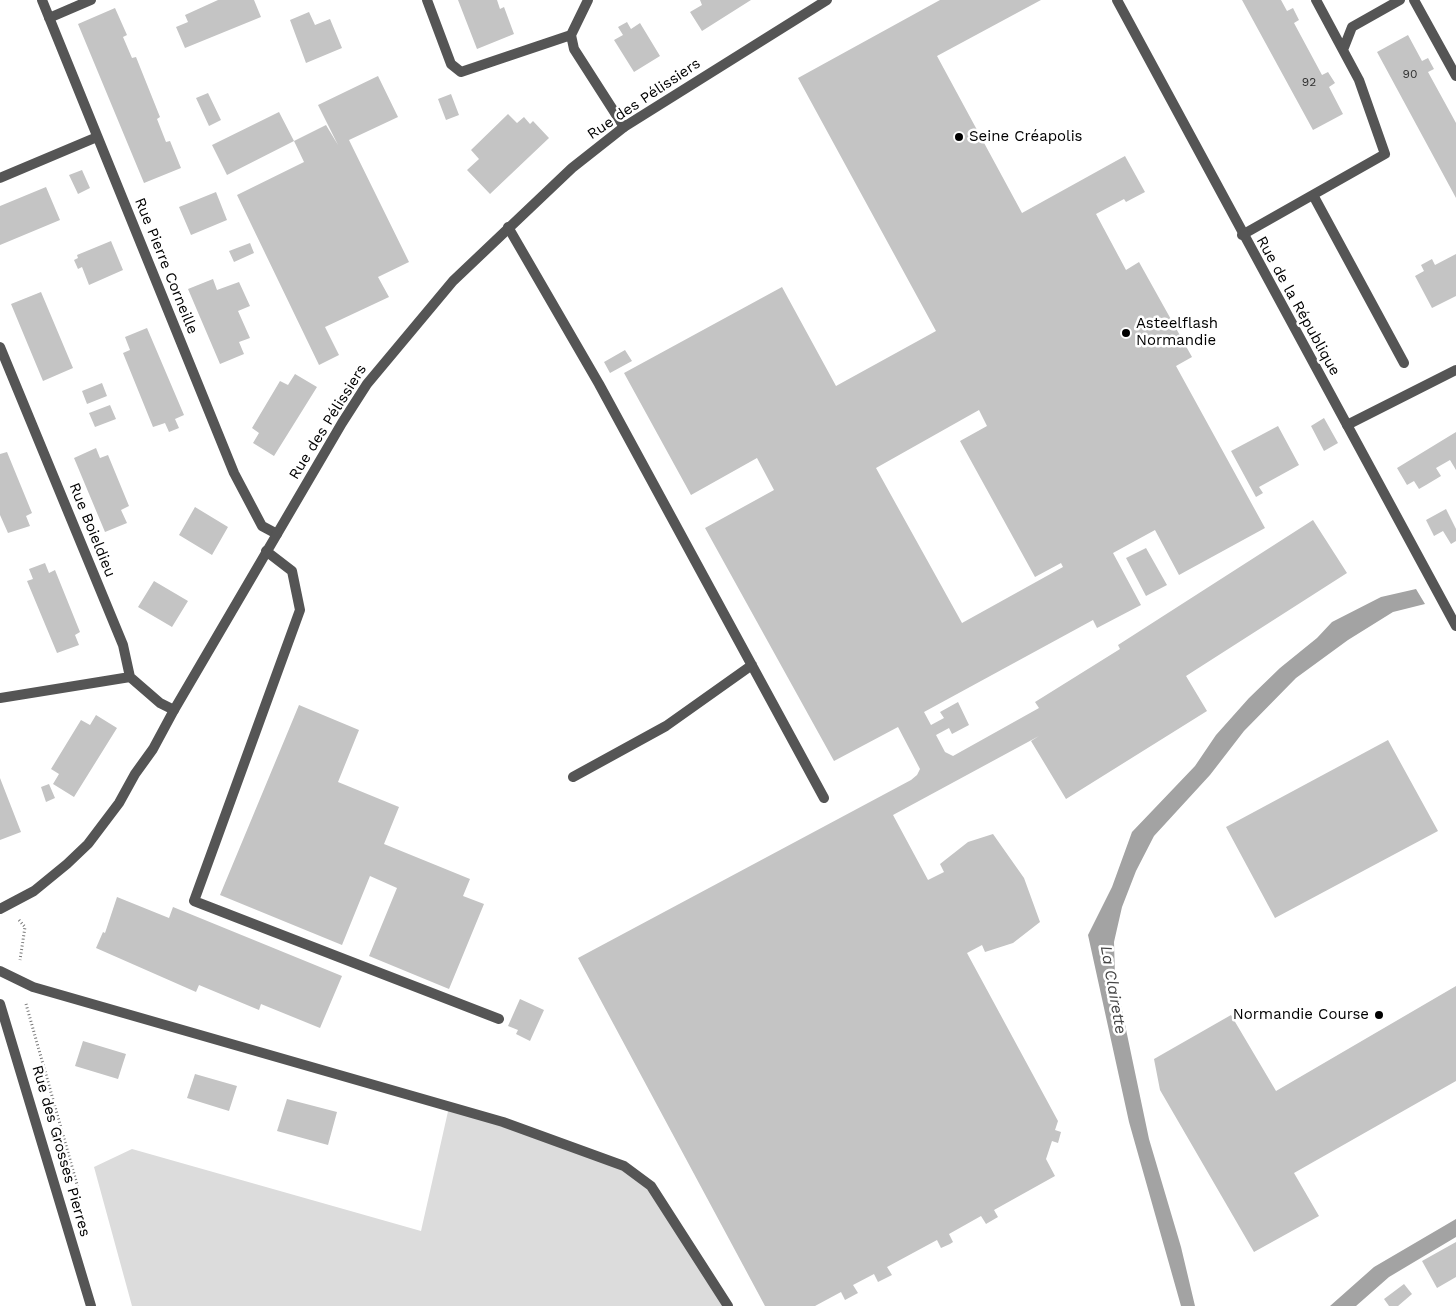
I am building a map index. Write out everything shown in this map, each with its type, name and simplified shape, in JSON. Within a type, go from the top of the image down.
[{"type":"street","name":"Rue Pierre Corneille","points":[[42,0],[234,473],[262,526],[277,534]]},
{"type":"street","points":[[49,18],[91,0]]},
{"type":"street","points":[[427,0],[450,64],[461,72],[571,35]]},
{"type":"street","points":[[588,0],[571,35],[574,49],[624,127]]},
{"type":"street","name":"Rue des Pélissiers","points":[[0,910],[34,892],[88,844],[119,803],[135,774],[153,749],[266,551],[367,384],[453,282],[508,227],[572,168],[624,127],[827,0]]},
{"type":"street","name":"Rue de la République","points":[[1117,0],[1242,235],[1456,626]]},
{"type":"street","points":[[1242,235],[1385,154],[1359,80],[1316,0]]},
{"type":"street","points":[[1343,50],[1352,26],[1400,0]]},
{"type":"street","points":[[1414,0],[1456,76]]},
{"type":"street","points":[[0,178],[97,137]]},
{"type":"street","points":[[1313,194],[1404,363]]},
{"type":"street","points":[[508,227],[599,384],[824,798]]},
{"type":"street","name":"Rue Boieldieu","points":[[0,346],[123,645],[130,677]]},
{"type":"street","points":[[1347,425],[1456,370]]},
{"type":"street","points":[[266,551],[292,572],[300,610],[194,902],[499,1019]]},
{"type":"street","points":[[573,777],[666,726],[752,665]]},
{"type":"street","points":[[0,698],[130,677],[160,702],[174,710]]},
{"type":"street","points":[[0,971],[33,987],[503,1122],[624,1166],[651,1186],[728,1306]]},
{"type":"street","name":"Rue des Grosses Pierres","points":[[0,1004],[91,1306]]},
{"type":"path","points":[[20,924],[25,927],[20,958],[26,1007],[76,1180]]},
{"type":"shaded area","points":[[449,1107],[624,1166],[651,1186],[728,1306],[132,1306],[94,1167],[132,1149],[421,1231]]},
{"type":"water","name":"La Clairette","points":[[1416,589],[1425,604],[1393,612],[1348,640],[1296,678],[1244,731],[1210,775],[1154,836],[1136,871],[1122,907],[1114,942],[1115,977],[1149,1139],[1181,1247],[1195,1306],[1181,1306],[1129,1122],[1088,935],[1112,887],[1132,832],[1195,766],[1216,735],[1249,698],[1280,668],[1317,638],[1332,622],[1381,597]]},
{"type":"water","points":[[1456,1219],[1456,1237],[1389,1277],[1356,1306],[1330,1306],[1374,1267]]},
{"type":"building","points":[[218,0],[254,0],[261,17],[185,48],[176,27],[188,22],[185,15]]},
{"type":"building","points":[[458,0],[497,0],[500,9],[504,7],[514,34],[477,49]]},
{"type":"building","points":[[700,0],[751,0],[702,31],[690,12],[702,5]]},
{"type":"building","points":[[940,0],[1041,0],[937,56],[1022,213],[1125,156],[1145,192],[1126,202],[1124,199],[1096,214],[1126,270],[1139,262],[1192,357],[1176,366],[1265,528],[1179,575],[1155,530],[1113,553],[1141,605],[1097,628],[1093,620],[924,712],[931,725],[944,718],[940,712],[958,702],[969,725],[952,734],[949,728],[936,735],[945,752],[953,756],[1039,708],[1035,702],[1120,649],[1118,645],[1313,520],[1347,573],[1186,676],[1207,711],[1066,799],[1031,741],[1039,736],[893,815],[928,880],[944,872],[940,864],[968,842],[993,834],[1024,878],[1040,922],[1013,943],[985,952],[982,945],[967,953],[1058,1121],[1055,1130],[1061,1132],[1058,1143],[1052,1141],[1046,1159],[1055,1176],[994,1210],[998,1217],[986,1224],[981,1216],[949,1234],[953,1242],[950,1244],[941,1248],[937,1240],[887,1267],[892,1275],[878,1282],[874,1274],[853,1285],[858,1293],[845,1300],[841,1292],[815,1306],[765,1306],[578,958],[911,780],[920,769],[898,727],[834,761],[705,528],[774,490],[757,458],[691,495],[624,373],[782,287],[836,386],[936,331],[798,78]],"holes":[[[979,410],[987,426],[960,441],[1035,577],[1061,563],[1063,567],[962,623],[876,468]]]},
{"type":"building","points":[[1242,0],[1281,0],[1287,11],[1293,8],[1299,20],[1294,23],[1322,75],[1328,72],[1335,83],[1329,87],[1343,114],[1313,130]]},
{"type":"building","points":[[115,8],[127,35],[123,37],[132,58],[136,57],[160,117],[157,119],[166,142],[170,141],[181,168],[144,183],[78,24]]},
{"type":"building","points":[[309,12],[315,25],[330,19],[342,48],[306,63],[290,20]]},
{"type":"building","points":[[627,22],[631,29],[640,23],[660,56],[634,72],[614,40],[623,35],[618,27]]},
{"type":"building","points":[[1408,35],[1422,61],[1428,58],[1434,69],[1428,72],[1456,123],[1456,198],[1377,52]]},
{"type":"building","points":[[378,76],[398,117],[349,140],[409,262],[378,277],[389,297],[325,327],[339,355],[319,365],[237,195],[304,162],[294,141],[326,125],[338,145],[318,105]]},
{"type":"building","points":[[208,93],[221,120],[209,126],[196,98]]},
{"type":"building","points":[[451,94],[459,115],[446,120],[438,99]]},
{"type":"building","points":[[279,112],[294,141],[227,175],[212,145]]},
{"type":"building","points":[[508,114],[517,123],[524,117],[530,124],[533,121],[549,138],[490,194],[467,170],[479,159],[471,150]]},
{"type":"building","points":[[82,170],[90,188],[78,194],[69,175]]},
{"type":"building","points":[[46,187],[60,220],[0,245],[0,206]]},
{"type":"building","points":[[216,192],[227,220],[191,235],[179,207]]},
{"type":"building","points":[[111,241],[123,270],[89,285],[82,267],[78,269],[74,260],[78,258],[77,255]]},
{"type":"building","points":[[250,243],[254,253],[234,262],[229,251]]},
{"type":"building","points":[[1456,254],[1456,296],[1432,308],[1415,276],[1424,271],[1421,265],[1432,259],[1435,265]]},
{"type":"building","points":[[213,279],[217,290],[239,282],[250,306],[238,311],[250,338],[239,342],[244,354],[220,364],[188,289]]},
{"type":"building","points":[[41,292],[73,368],[43,381],[11,304]]},
{"type":"building","points":[[147,328],[184,415],[175,419],[179,428],[169,432],[165,423],[153,427],[123,353],[130,350],[125,337]]},
{"type":"building","points":[[625,350],[632,361],[610,373],[604,362]]},
{"type":"building","points":[[295,374],[317,387],[274,456],[253,443],[259,433],[252,428],[280,381],[288,385]]},
{"type":"building","points":[[102,383],[107,396],[87,404],[82,391]]},
{"type":"building","points":[[110,405],[116,419],[95,427],[89,413]]},
{"type":"building","points":[[1324,418],[1338,443],[1324,451],[1311,426]]},
{"type":"building","points":[[1278,426],[1299,465],[1259,487],[1263,493],[1256,497],[1231,451]]},
{"type":"building","points":[[1456,432],[1456,470],[1450,460],[1436,468],[1441,476],[1426,485],[1419,489],[1414,481],[1407,485],[1397,468]]},
{"type":"building","points":[[96,448],[100,458],[108,455],[129,506],[121,510],[127,523],[105,532],[74,458]]},
{"type":"building","points":[[7,452],[32,513],[26,516],[30,526],[8,533],[0,515],[0,454]]},
{"type":"building","points":[[195,507],[228,527],[212,555],[179,535]]},
{"type":"building","points":[[1446,509],[1456,529],[1456,541],[1451,544],[1443,531],[1434,536],[1426,520]]},
{"type":"building","points":[[1146,548],[1167,585],[1146,596],[1126,558]]},
{"type":"building","points":[[45,563],[49,573],[55,570],[80,632],[75,635],[79,645],[57,653],[27,581],[33,579],[29,569]]},
{"type":"building","points":[[154,581],[188,601],[172,627],[138,607]]},
{"type":"building","points":[[299,705],[359,730],[338,782],[399,807],[384,844],[470,879],[463,896],[484,904],[449,989],[369,956],[397,888],[370,876],[342,945],[220,895]]},
{"type":"building","points":[[96,715],[117,728],[74,797],[53,784],[59,774],[51,769],[81,720],[90,725]]},
{"type":"building","points":[[1388,740],[1438,831],[1275,918],[1226,827]]},
{"type":"building","points":[[0,778],[21,832],[0,840]]},
{"type":"building","points":[[49,784],[55,798],[46,802],[41,787]]},
{"type":"building","points":[[117,897],[169,918],[173,907],[342,976],[320,1028],[261,1004],[259,1010],[199,985],[196,992],[96,948],[103,932],[105,933]]},
{"type":"building","points":[[1456,986],[1456,1081],[1294,1173],[1319,1216],[1254,1252],[1160,1090],[1154,1059],[1231,1015],[1276,1091]]},
{"type":"building","points":[[520,999],[544,1010],[530,1041],[516,1034],[518,1030],[508,1026]]},
{"type":"building","points":[[83,1041],[126,1054],[118,1079],[75,1066]]},
{"type":"building","points":[[195,1074],[237,1086],[229,1111],[187,1098]]},
{"type":"building","points":[[287,1099],[337,1112],[328,1145],[277,1131]]},
{"type":"building","points":[[1456,1242],[1456,1277],[1437,1288],[1422,1261]]},
{"type":"building","points":[[1404,1284],[1412,1294],[1398,1306],[1389,1306],[1384,1299]]},
{"type":"place","name":"Seine Créapolis","points":[[959,137]]},
{"type":"place","name":"Asteelflash Normandie","points":[[1126,333]]},
{"type":"place","name":"Normandie Course","points":[[1379,1015]]}]
